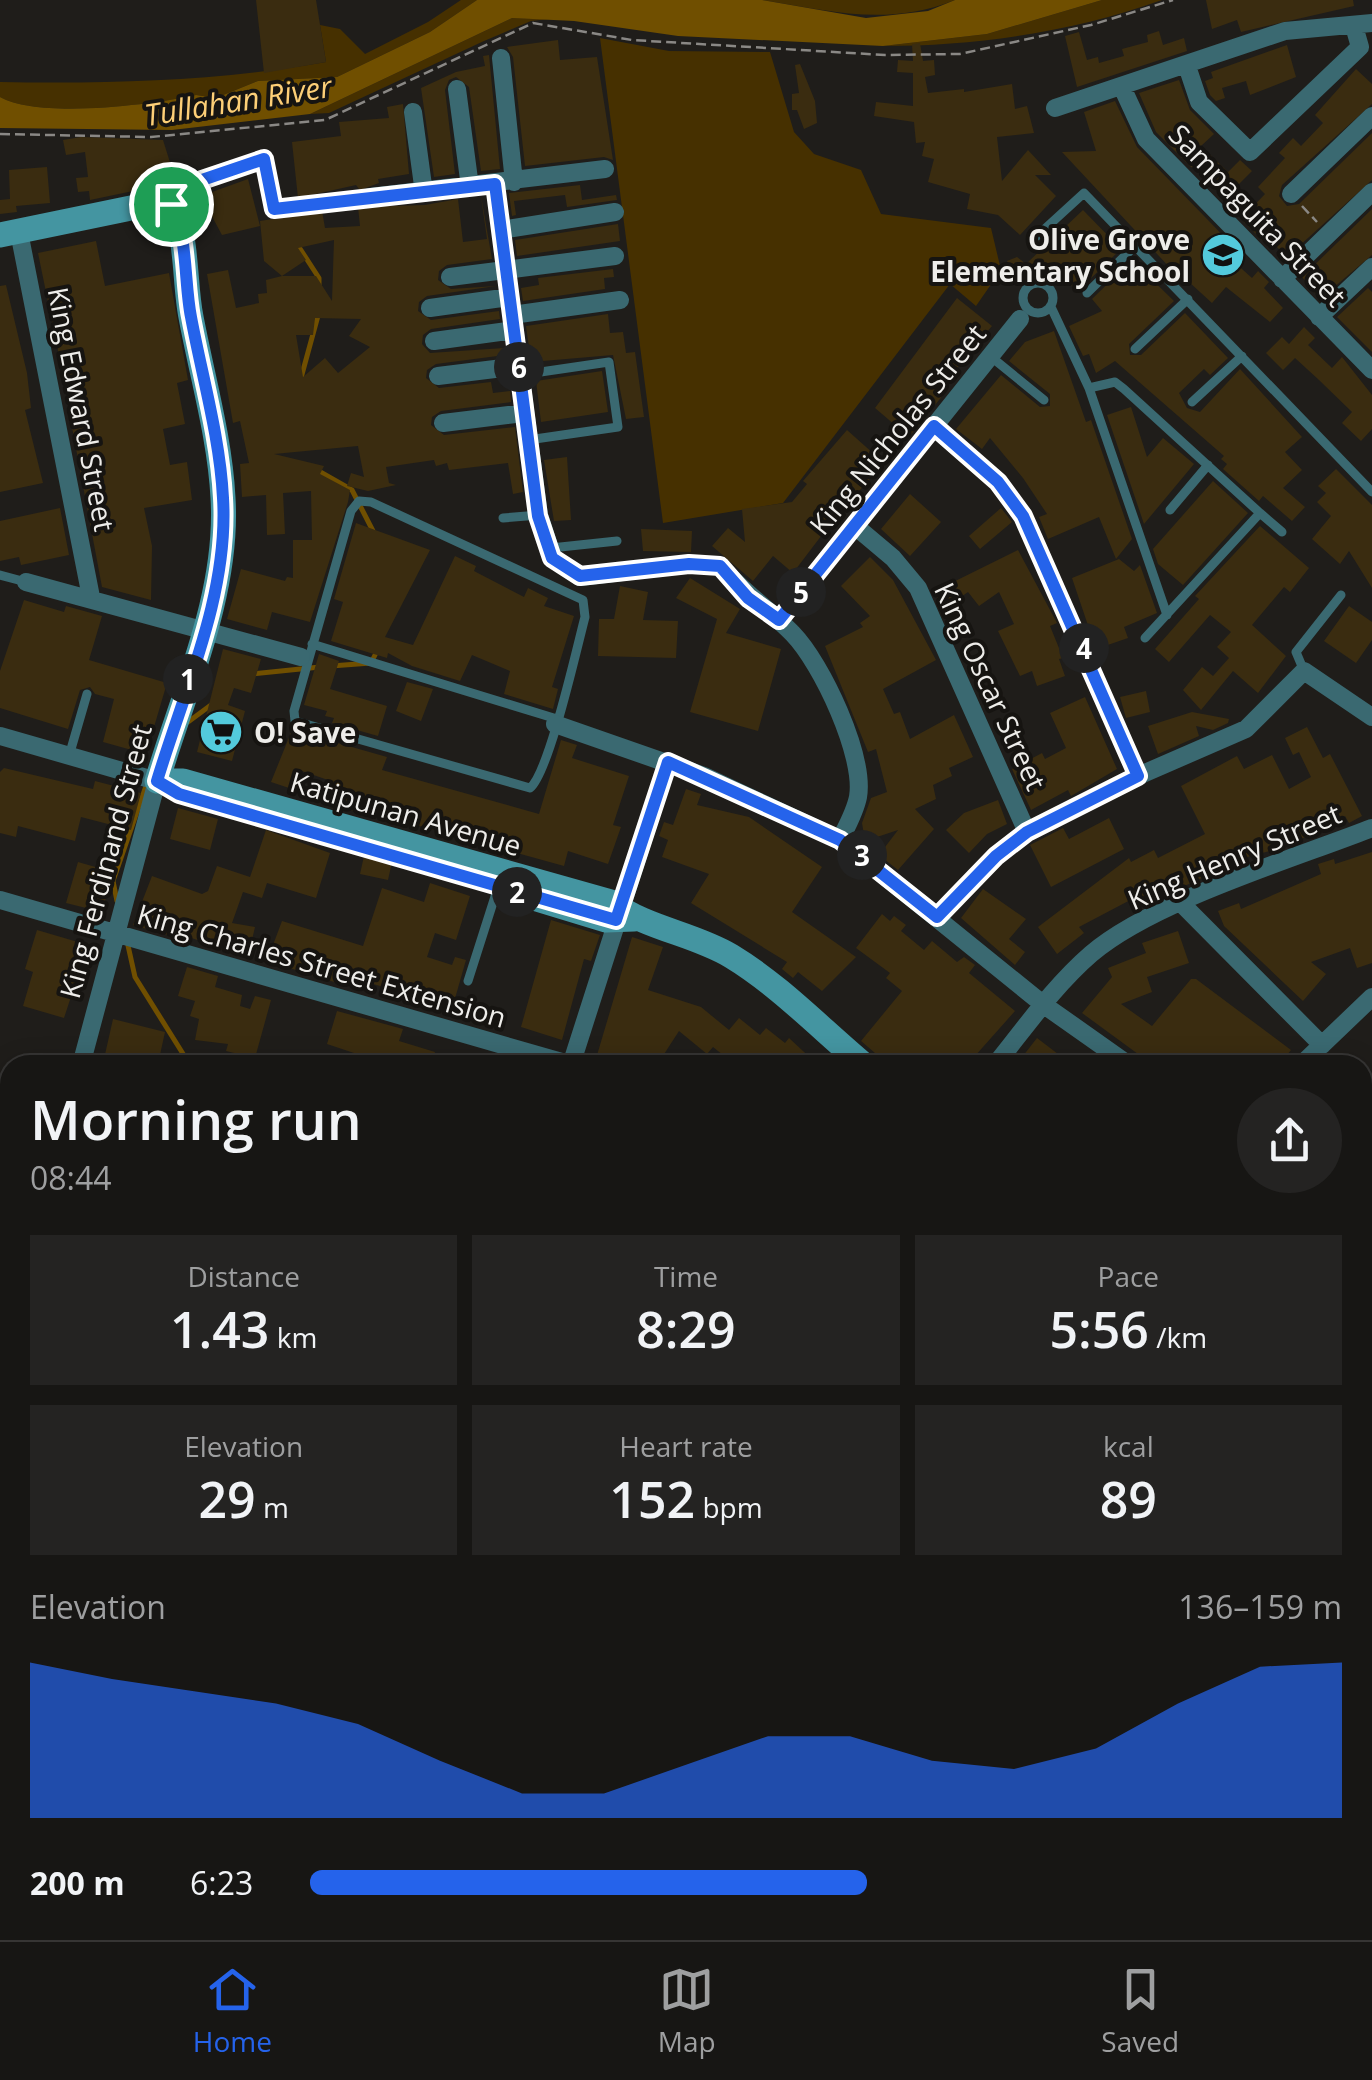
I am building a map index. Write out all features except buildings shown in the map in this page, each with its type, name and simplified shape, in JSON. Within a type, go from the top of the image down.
[{"type":"main road","points":[[9,234],[171,204]]},
{"type":"main road","name":"King Ferdinand Street","points":[[157,781],[218,578],[224,498],[185,284],[177,214],[171,204]]},
{"type":"main road","name":"Katipunan Avenue","points":[[157,781],[179,794],[696,939],[733,957],[852,1055]]},
{"type":"main road","name":"Katipunan Avenue","points":[[157,781],[183,782],[612,902],[623,916]]},
{"type":"street","points":[[1055,108],[1285,32],[1363,24],[1360,47],[1250,152],[1199,102],[1186,66]]},
{"type":"street","points":[[501,58],[514,182]]},
{"type":"street","name":"Sampaguita Street","points":[[1122,87],[1146,138],[1372,370]]},
{"type":"street","points":[[457,89],[470,187]]},
{"type":"street","points":[[413,112],[424,193]]},
{"type":"street","points":[[1291,194],[1372,116]]},
{"type":"street","points":[[370,197],[605,170]]},
{"type":"street","points":[[495,184],[538,516],[548,549],[564,569],[580,576],[689,564],[720,566],[748,598],[779,620],[818,668],[858,769],[859,795],[840,840]]},
{"type":"street","points":[[1282,279],[1372,192]]},
{"type":"street","points":[[501,230],[615,212]]},
{"type":"street","name":"King Edward Street","points":[[9,234],[91,597]]},
{"type":"street","points":[[450,277],[615,256]]},
{"type":"street","points":[[1319,317],[1372,267]]},
{"type":"street","points":[[430,308],[512,314],[620,300]]},
{"type":"street","points":[[434,342],[512,314]]},
{"type":"street","name":"King Nicholas Street","points":[[779,620],[1024,315]]},
{"type":"street","points":[[1356,354],[1372,339]]},
{"type":"street","points":[[438,376],[519,370]]},
{"type":"street","points":[[443,423],[524,413]]},
{"type":"street","points":[[934,426],[998,482],[1023,516],[1138,776]]},
{"type":"street","name":"King Oscar Street","points":[[854,526],[893,558],[918,588],[1027,832]]},
{"type":"street","points":[[26,582],[307,653]]},
{"type":"street","points":[[937,917],[996,856],[1027,832],[1138,776],[1246,729],[1304,671],[1372,717]]},
{"type":"street","points":[[556,721],[668,762],[840,840],[1044,1006],[1115,1055]]},
{"type":"street","name":"Katipunan Avenue","points":[[0,736],[157,781]]},
{"type":"street","points":[[574,1055],[623,916],[668,762]]},
{"type":"street","name":"King Ferdinand Street","points":[[83,1055],[157,781]]},
{"type":"street","name":"King Henry Street","points":[[1002,1055],[1106,942],[1182,904],[1372,828]]},
{"type":"street","name":"King Charles Street Extension","points":[[0,900],[536,1055]]},
{"type":"street","points":[[1182,904],[1322,1045]]},
{"type":"street","points":[[1312,1055],[1372,997]]},
{"type":"lane","points":[[171,204],[202,180],[264,159],[274,209],[370,197]]},
{"type":"lane","points":[[1037,236],[1084,193],[1138,244],[1372,492]]},
{"type":"lane","points":[[1087,293],[1138,244]]},
{"type":"lane","points":[[1051,307],[1040,314],[1024,315],[1023,294],[1036,283],[1051,290],[1051,307],[1088,388],[1167,614]]},
{"type":"lane","points":[[1136,349],[1188,298]]},
{"type":"lane","points":[[990,356],[1044,400]]},
{"type":"lane","points":[[1192,402],[1242,356]]},
{"type":"lane","points":[[519,370],[609,362],[618,427],[528,440]]},
{"type":"lane","points":[[1088,388],[1115,382],[1282,532]]},
{"type":"lane","points":[[1170,510],[1208,466]]},
{"type":"lane","points":[[359,502],[371,502],[584,600],[587,610],[539,778],[530,788],[299,724],[294,711],[307,653],[350,510],[359,502]]},
{"type":"lane","points":[[1145,638],[1260,513]]},
{"type":"lane","points":[[503,518],[538,516]]},
{"type":"lane","points":[[548,549],[618,541]]},
{"type":"lane","points":[[0,575],[26,582]]},
{"type":"lane","points":[[1304,671],[1296,652],[1341,595]]},
{"type":"lane","points":[[307,653],[556,721]]},
{"type":"lane","points":[[68,756],[86,694]]},
{"type":"lane","points":[[468,980],[498,886]]},
{"type":"path","points":[[0,134],[151,136],[324,120],[533,23],[632,40],[885,55],[960,54],[1092,25],[1173,0]]},
{"type":"path","points":[[1291,194],[1328,234]]},
{"type":"shaded area","points":[[461,0],[477,0],[430,32],[337,77],[258,81],[216,98],[196,95],[95,108],[41,107],[0,97],[0,82],[163,80],[326,62],[320,25],[340,29],[365,54]]},
{"type":"shaded area","points":[[762,0],[955,0],[882,15]]},
{"type":"shaded area","points":[[1102,0],[1162,0],[1094,21],[1024,35],[883,46],[987,34]]},
{"type":"shaded area","points":[[512,18],[549,19],[531,21],[484,41],[329,113],[310,114]]},
{"type":"shaded area","points":[[600,38],[669,51],[770,52],[794,132],[814,154],[861,170],[881,214],[991,228],[1001,270],[976,306],[950,284],[783,503],[663,523]]},
{"type":"water","name":"Tullahan River","points":[[477,0],[762,0],[866,18],[928,11],[955,0],[1102,0],[987,34],[883,46],[678,36],[574,21],[512,18],[310,114],[172,130],[0,128],[0,97],[41,107],[95,108],[196,95],[216,98],[258,81],[337,77],[430,32]]},
{"type":"waterway","points":[[297,244],[319,278],[319,286]]},
{"type":"waterway","points":[[301,378],[319,312]]},
{"type":"waterway","points":[[315,469],[352,490],[373,531]]},
{"type":"waterway","points":[[331,666],[371,663],[377,651]]},
{"type":"waterway","points":[[251,674],[320,667]]},
{"type":"waterway","points":[[188,722],[211,705]]},
{"type":"waterway","points":[[117,901],[113,881],[147,783]]},
{"type":"waterway","points":[[127,941],[135,977],[184,1055]]},
{"type":"place","name":"Olive Grove Elementary School","points":[[1223,255]]},
{"type":"place","name":"O! Save","points":[[221,732]]},
{"type":"route","points":[[264,159],[274,209],[495,184],[538,516],[552,558],[580,576],[689,564],[720,566],[748,598],[779,620],[934,426],[998,482],[1023,516],[1053,575],[1138,776],[1027,832],[996,856],[937,917],[840,840],[799,818],[668,762],[616,920],[179,794],[157,781],[218,578],[224,498],[185,284],[177,214],[171,204],[202,180],[264,159]]}]
